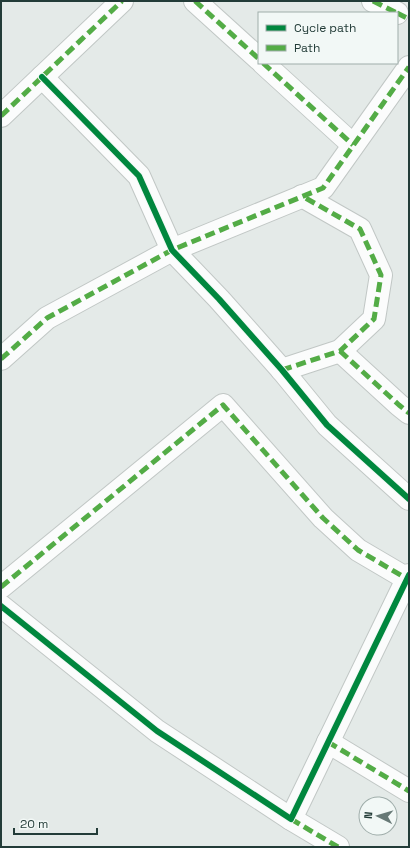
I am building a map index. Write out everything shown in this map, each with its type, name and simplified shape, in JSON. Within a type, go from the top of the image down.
[{"type":"street","points":[[1,116],[122,1]]},
{"type":"street","points":[[195,1],[258,58]]},
{"type":"street","points":[[373,1],[395,12]]},
{"type":"street","points":[[398,14],[409,19]]},
{"type":"street","points":[[264,64],[353,145]]},
{"type":"street","points":[[1,359],[47,318],[172,250],[323,188],[409,67]]},
{"type":"street","points":[[42,77],[139,176],[172,250],[219,299],[282,370],[327,425],[409,499]]},
{"type":"street","points":[[282,370],[340,350],[374,319],[381,275],[360,229],[302,196]]},
{"type":"street","points":[[340,350],[409,413]]},
{"type":"street","points":[[1,587],[223,406],[323,518],[358,550],[408,578],[291,819]]},
{"type":"street","points":[[1,606],[157,731],[291,819],[338,847]]},
{"type":"street","points":[[328,742],[409,791]]},
{"type":"marked path","points":[[1,116],[122,1]]},
{"type":"marked path","points":[[195,1],[258,58]]},
{"type":"marked path","points":[[373,1],[395,12]]},
{"type":"marked path","points":[[398,14],[409,19]]},
{"type":"marked path","points":[[264,64],[353,145]]},
{"type":"marked path","points":[[1,359],[47,318],[172,250],[323,188],[409,67]]},
{"type":"marked path","points":[[282,370],[340,351],[374,319],[381,275],[360,229],[302,196]]},
{"type":"marked path","points":[[340,351],[409,413]]},
{"type":"marked path","points":[[1,587],[223,405],[323,518],[358,550],[409,580]]},
{"type":"marked path","points":[[328,742],[409,791]]},
{"type":"marked path","points":[[291,819],[338,847]]},
{"type":"cycle path","points":[[42,77],[139,176],[172,250],[219,299],[282,370],[327,425],[409,499]]},
{"type":"cycle path","points":[[1,606],[157,731],[291,819],[409,575]]}]
